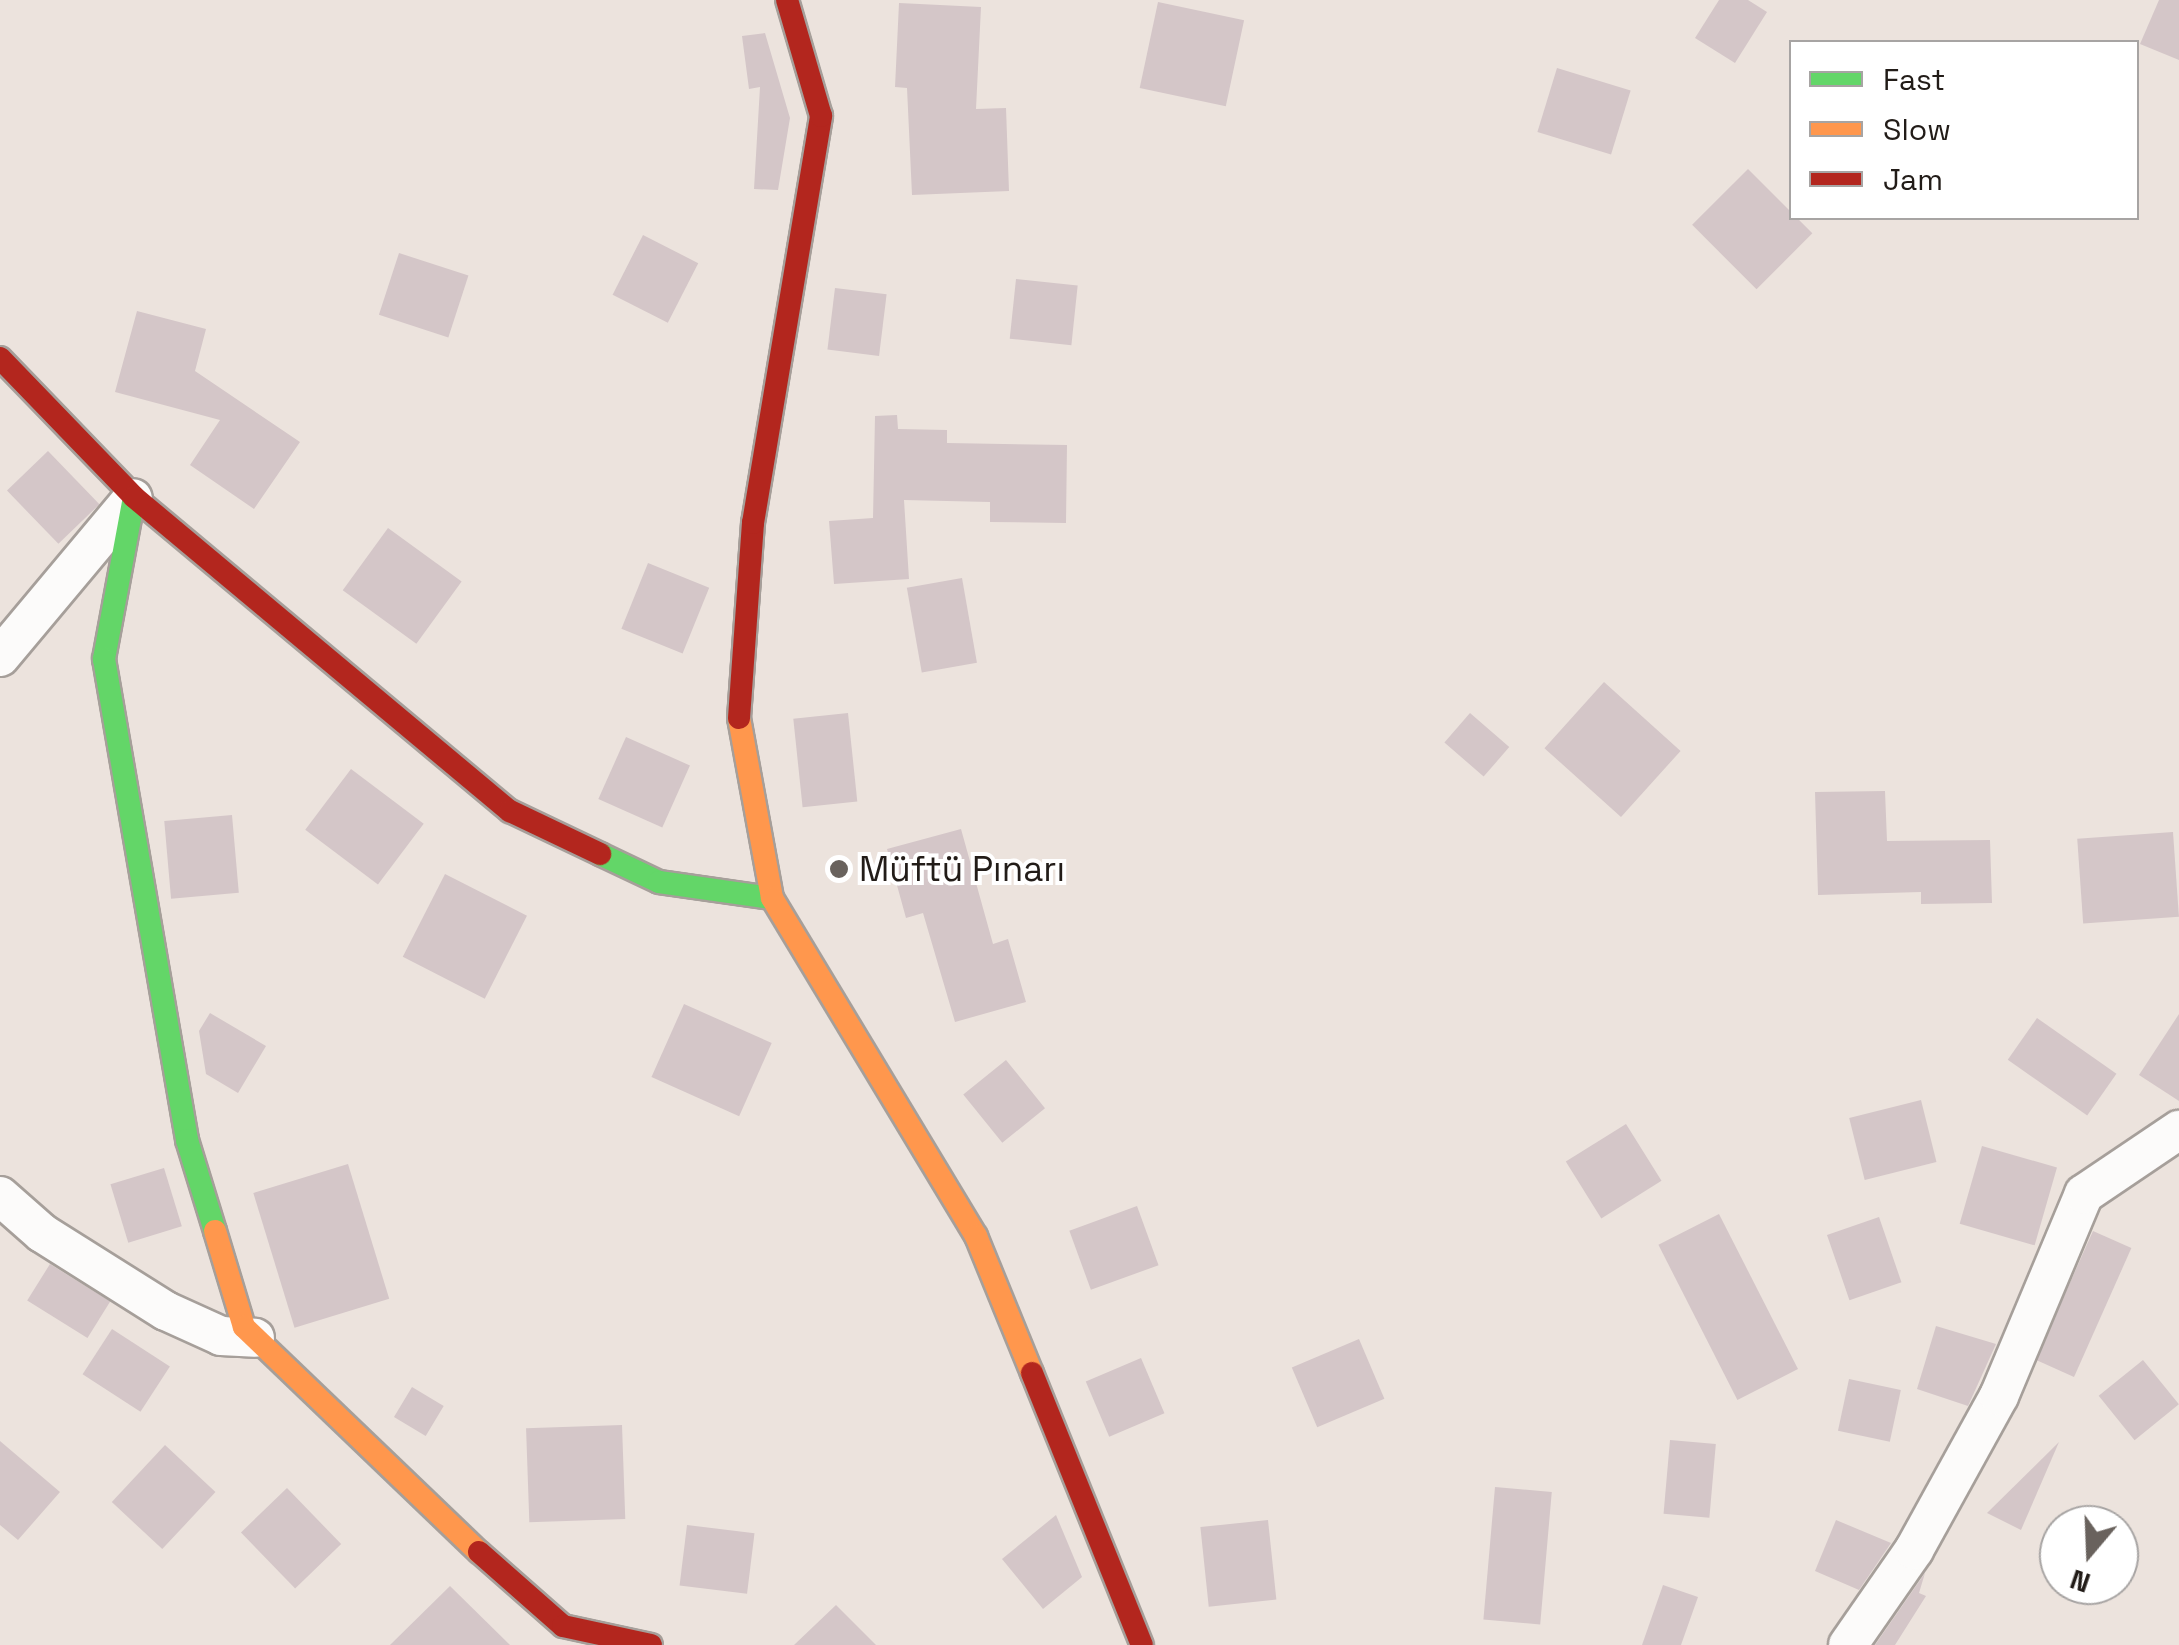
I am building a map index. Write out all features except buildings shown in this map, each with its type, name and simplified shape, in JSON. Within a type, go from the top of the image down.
[{"type":"street","points":[[787,0],[822,116],[753,523],[739,717],[772,898],[976,1236],[1142,1645]]},
{"type":"street","points":[[0,358],[134,496],[510,811],[659,882],[772,898]]},
{"type":"street","points":[[0,657],[134,496]]},
{"type":"street","points":[[134,496],[106,678],[187,1140],[244,1326],[389,1472],[563,1626],[651,1645]]},
{"type":"street","points":[[1848,1645],[1914,1550],[1999,1396],[2084,1194],[2179,1130]]},
{"type":"street","points":[[0,1196],[42,1233],[166,1311],[221,1336],[255,1338]]},
{"type":"traffic: fast","points":[[134,497],[104,659],[187,1140],[215,1231]]},
{"type":"traffic: fast","points":[[600,854],[659,882],[772,898]]},
{"type":"traffic: slow","points":[[739,718],[772,898],[976,1236],[1032,1373]]},
{"type":"traffic: slow","points":[[215,1231],[244,1327],[479,1552]]},
{"type":"traffic: jam","points":[[739,718],[753,523],[821,116],[787,0]]},
{"type":"traffic: jam","points":[[0,358],[134,497],[510,811],[600,854]]},
{"type":"traffic: jam","points":[[1032,1373],[1142,1645]]},
{"type":"traffic: jam","points":[[479,1552],[563,1626],[651,1645]]},
{"type":"place","name":"Müftü Pınarı","points":[[839,869]]}]
